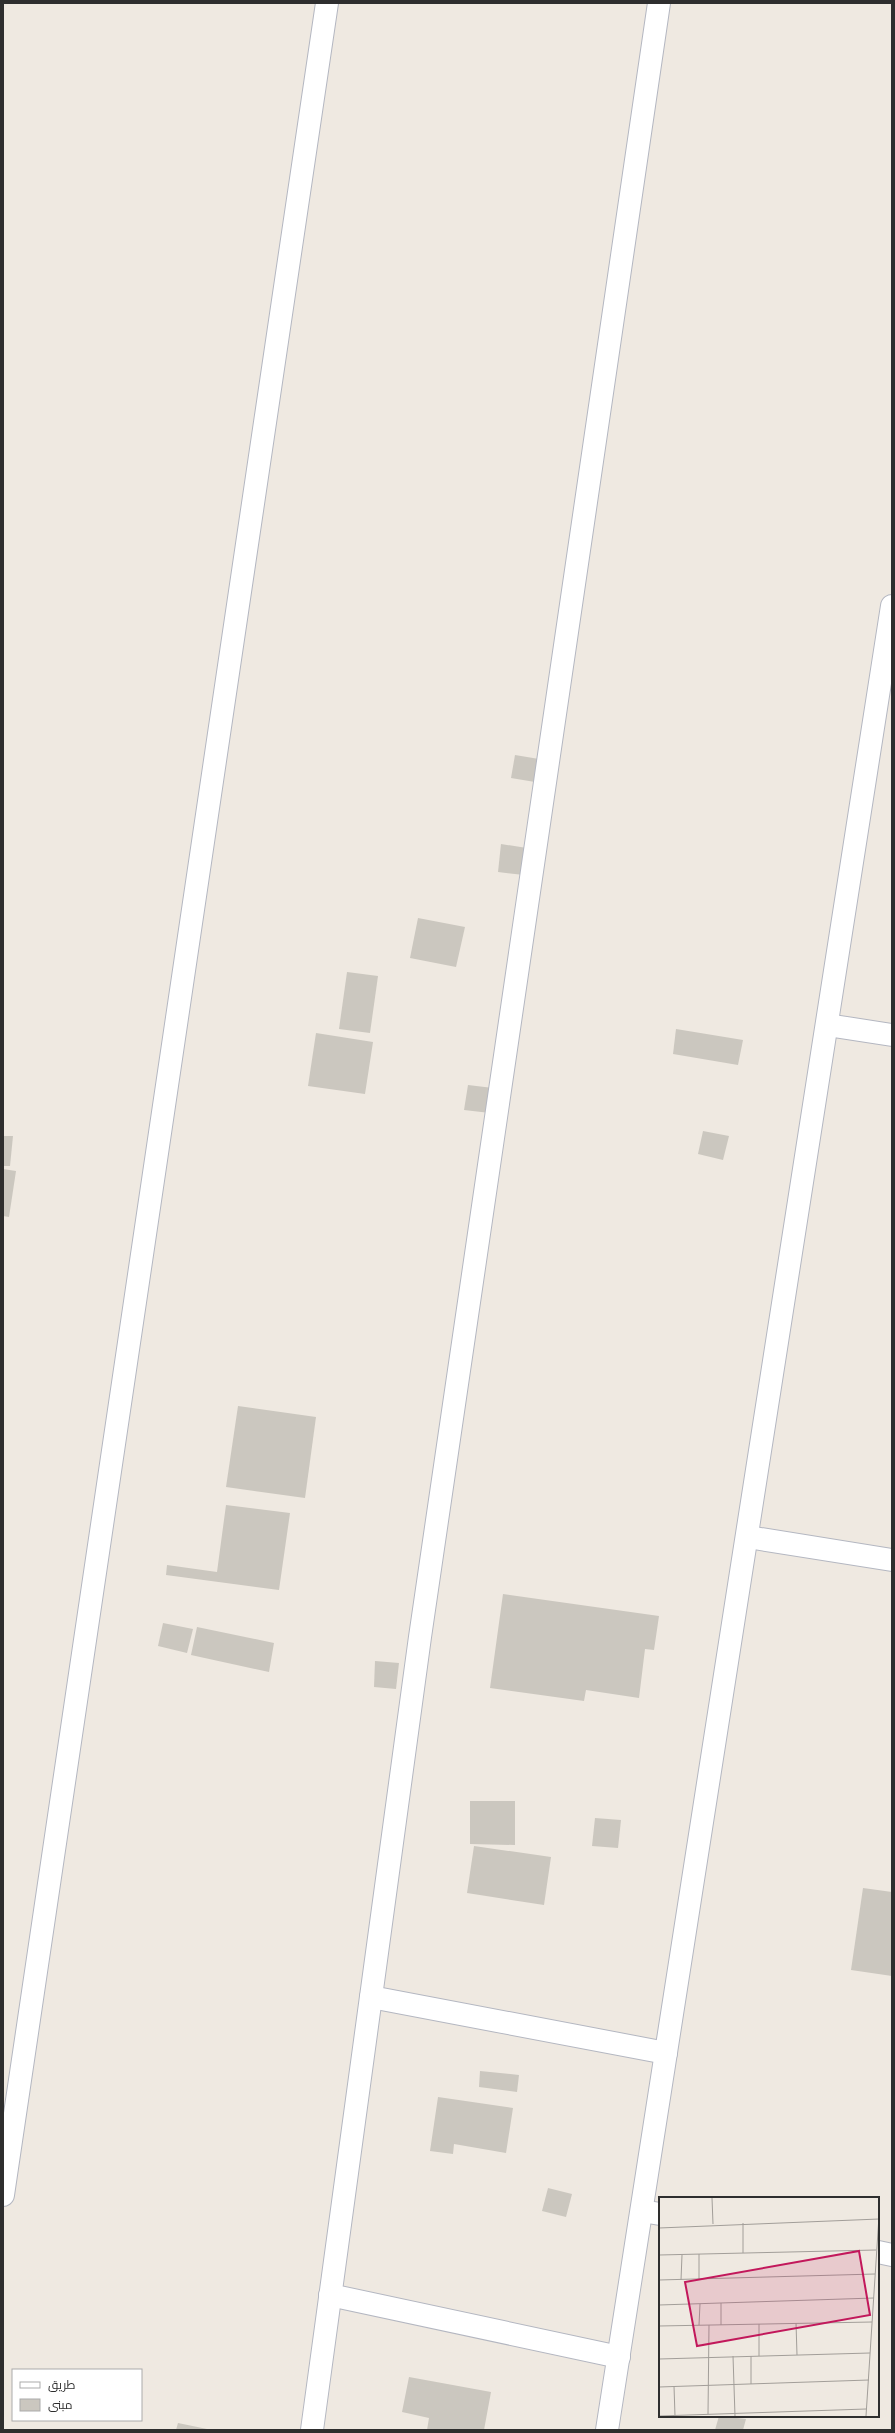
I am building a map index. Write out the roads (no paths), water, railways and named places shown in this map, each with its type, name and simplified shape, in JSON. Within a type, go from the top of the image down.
[{"type":"street","points":[[3,2195],[327,3]]},
{"type":"street","points":[[312,2430],[420,1637],[659,3]]},
{"type":"street","points":[[607,2430],[619,2357],[651,2212],[666,2053],[748,1537],[892,606]]},
{"type":"street","points":[[827,1025],[892,1035]]},
{"type":"street","points":[[748,1537],[892,1560]]},
{"type":"street","points":[[371,1997],[666,2053]]},
{"type":"street","points":[[879,2252],[892,2255]]},
{"type":"street","points":[[330,2295],[619,2357]]}]
